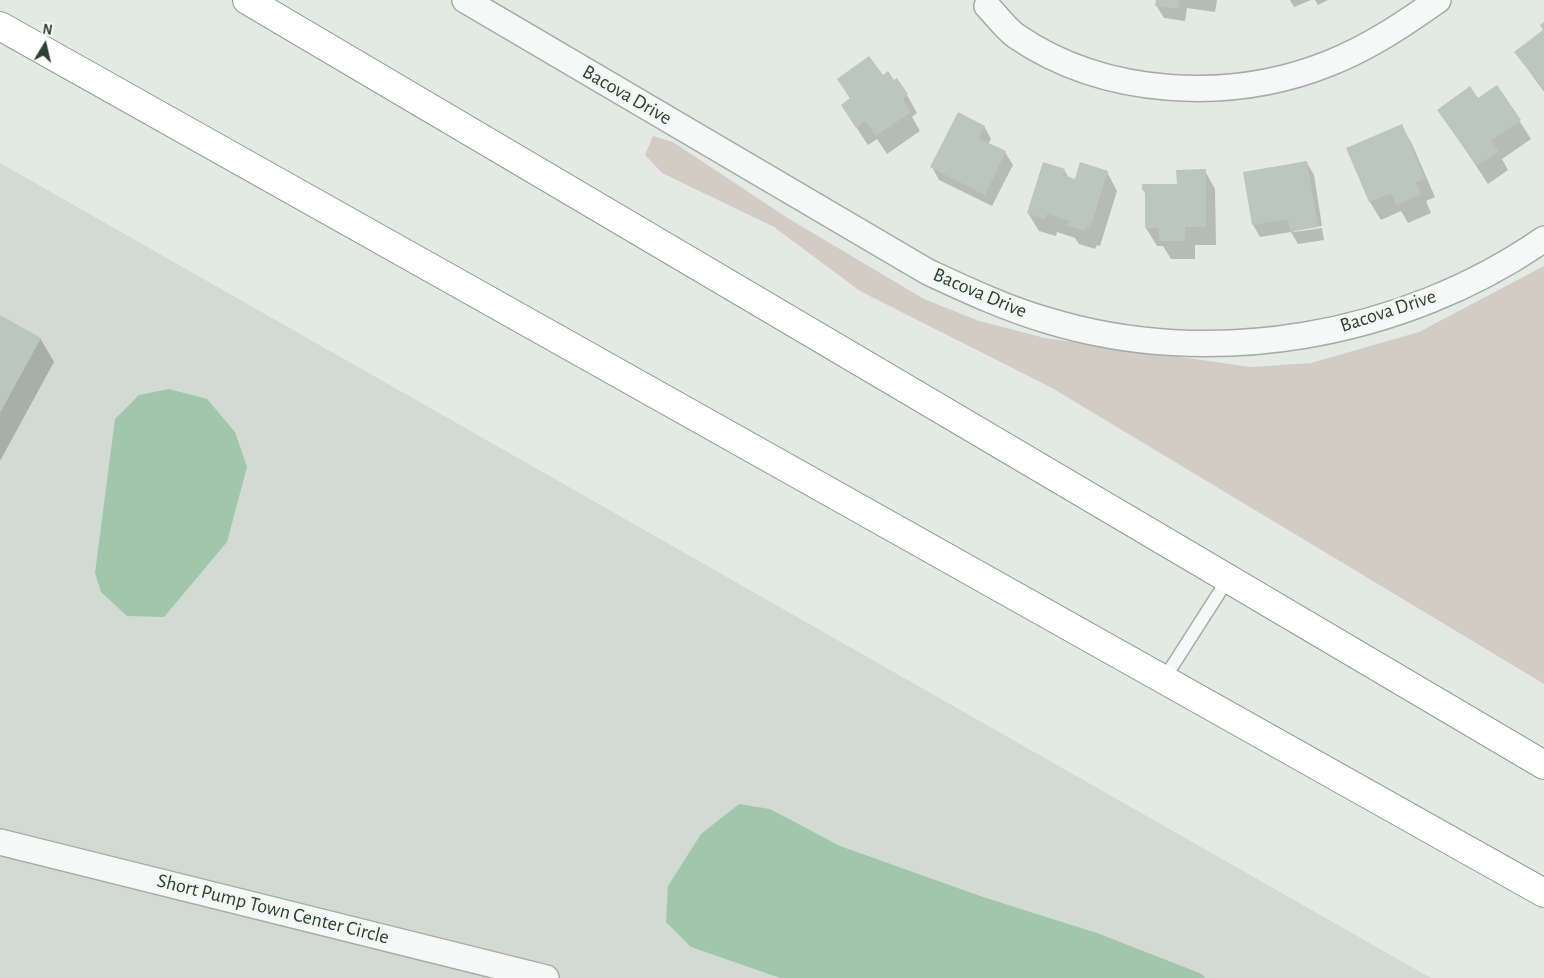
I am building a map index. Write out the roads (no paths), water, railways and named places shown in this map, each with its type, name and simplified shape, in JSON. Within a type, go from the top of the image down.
[{"type":"highway","points":[[247,0],[1544,765]]},
{"type":"highway","points":[[0,26],[1544,893]]},
{"type":"street","name":"Bacova Drive","points":[[465,0],[928,272],[989,300],[1031,315],[1111,336],[1160,342],[1229,344],[1280,339],[1345,327],[1403,309],[1460,287],[1525,252],[1544,238]]},
{"type":"street","points":[[987,6],[1014,35],[1047,55],[1081,69],[1113,79],[1151,85],[1205,88],[1250,84],[1286,77],[1330,63],[1389,35],[1438,0]]},
{"type":"street","name":"Short Pump Town Center Circle","points":[[0,842],[546,978]]},
{"type":"lane","points":[[1164,679],[1228,579]]}]
